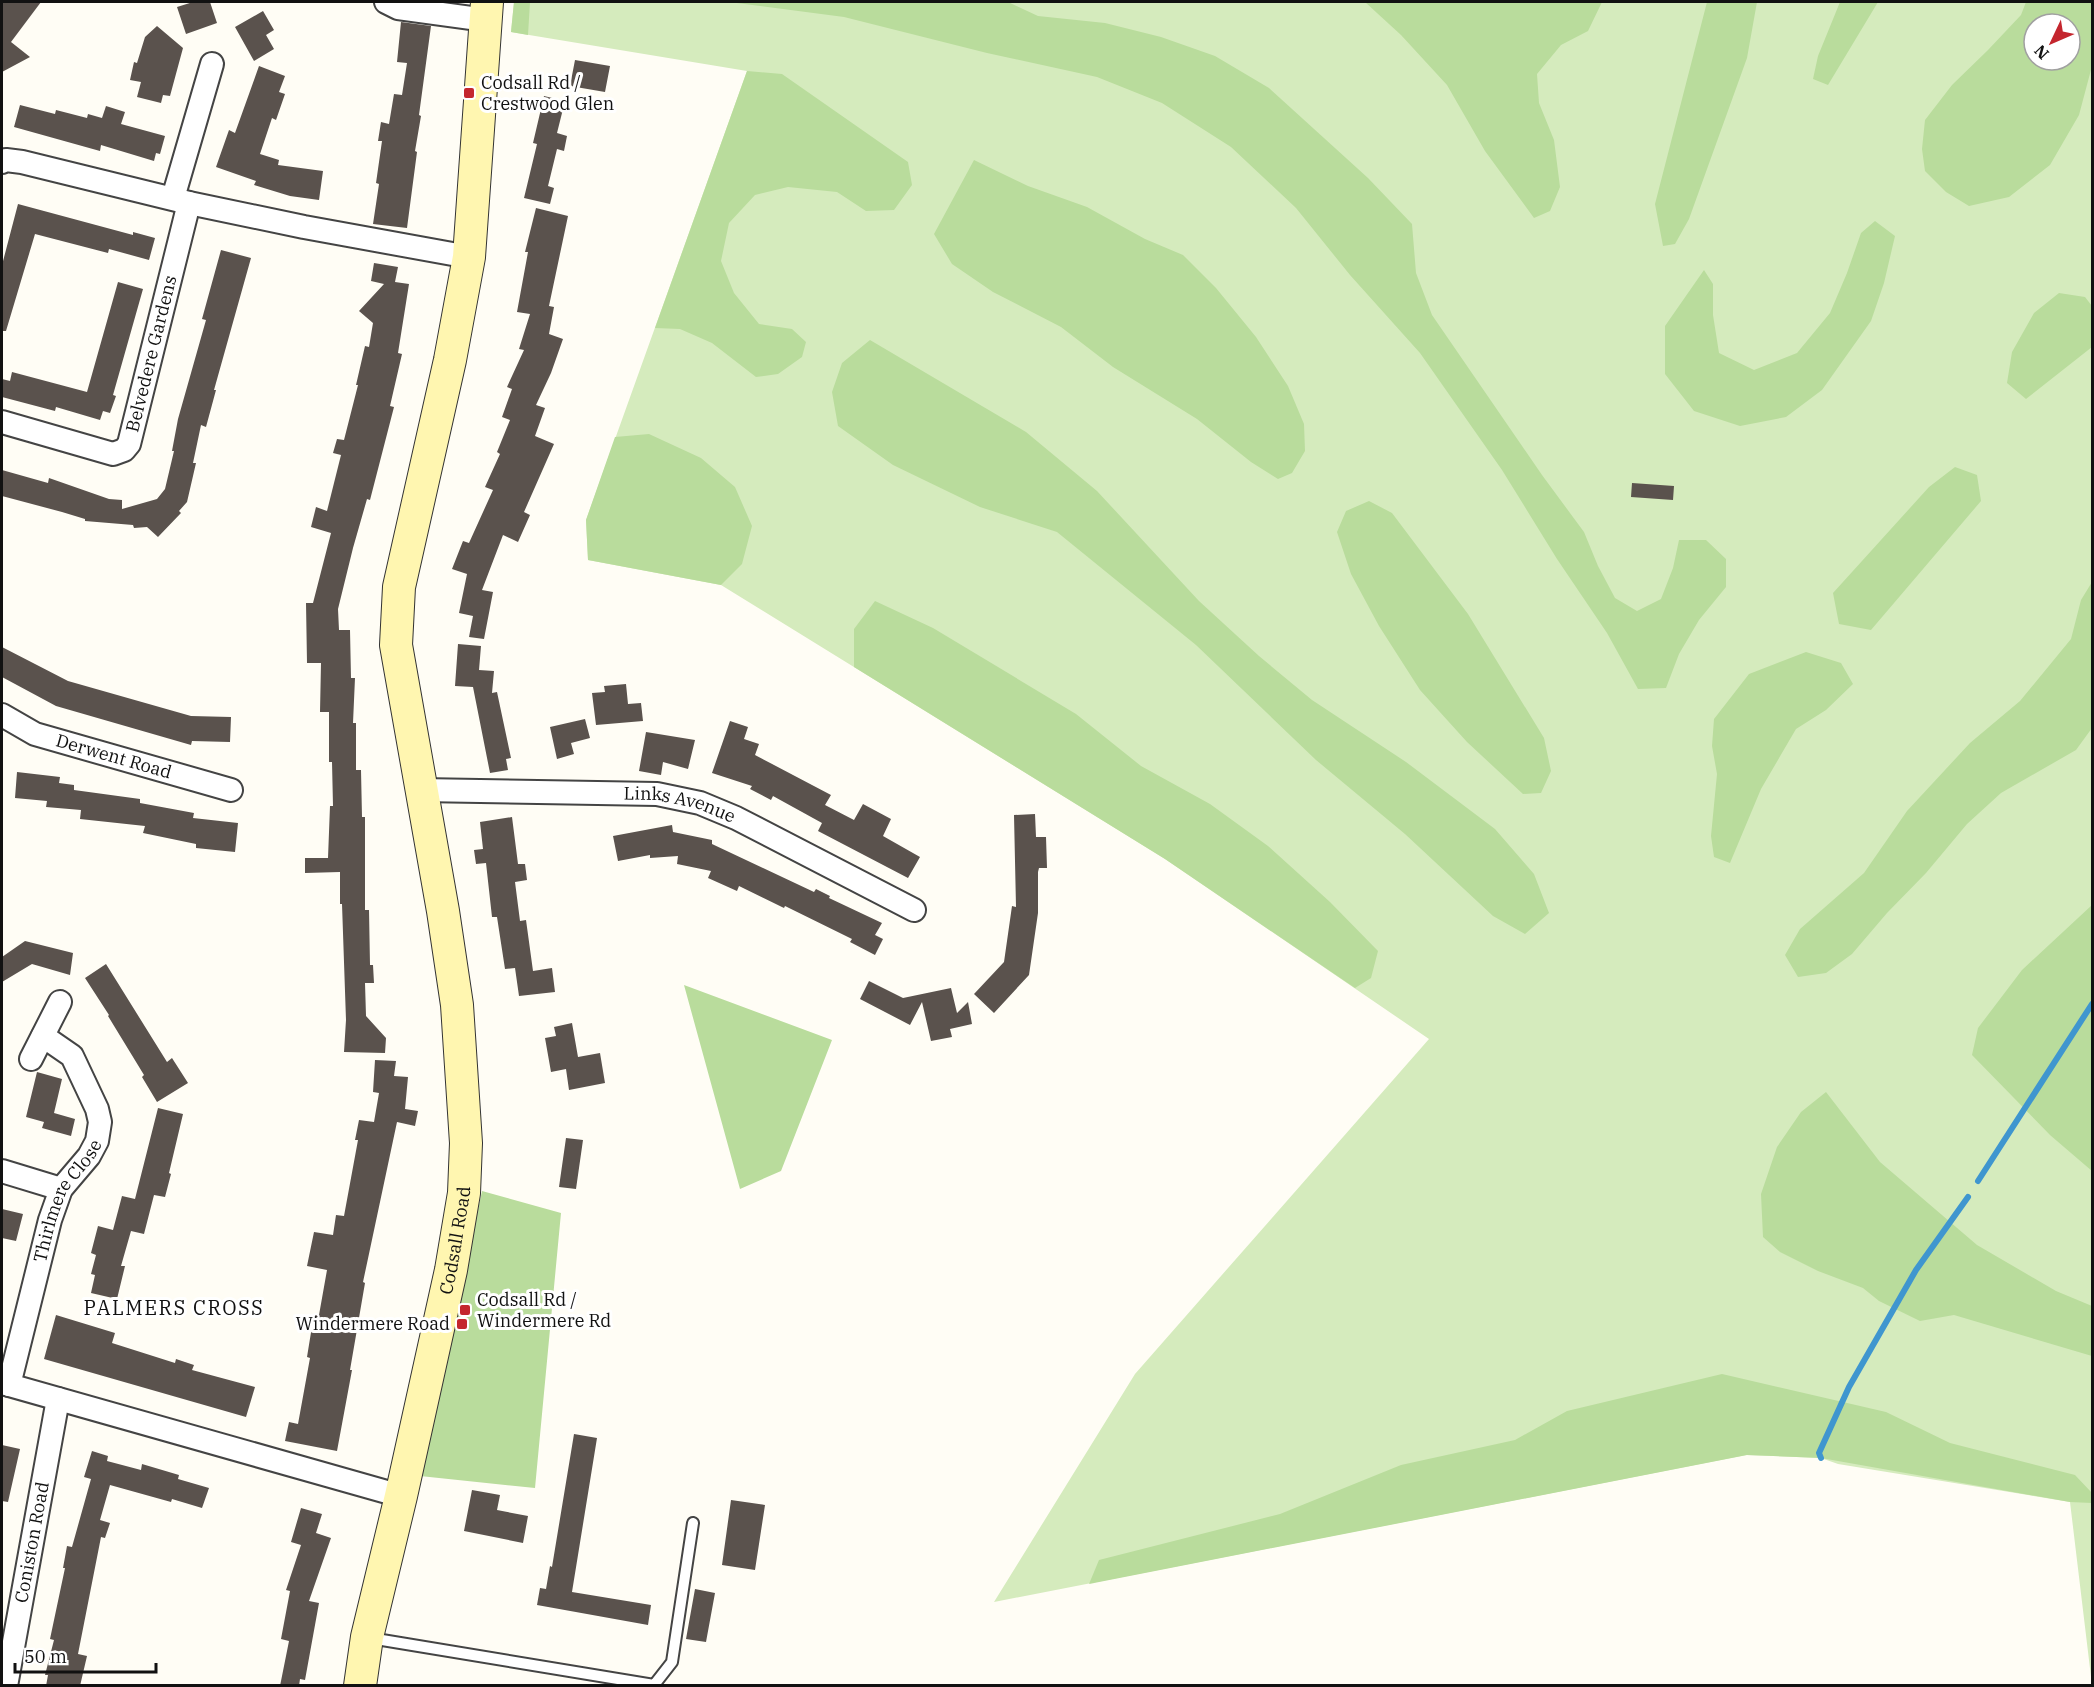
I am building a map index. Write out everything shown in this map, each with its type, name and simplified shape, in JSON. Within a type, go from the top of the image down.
[{"type":"street","points":[[386,2],[398,8],[486,11]]},
{"type":"street","name":"Codsall Road","points":[[360,1686],[367,1637],[452,1270],[464,1193],[466,1143],[457,1005],[443,911],[396,645],[399,587],[450,360],[469,257],[486,11]]},
{"type":"street","points":[[181,200],[212,64]]},
{"type":"street","points":[[2,162],[6,160],[22,162],[304,227],[469,257]]},
{"type":"street","name":"Belvedere Gardens","points":[[2,422],[113,454],[124,450],[129,444],[181,200]]},
{"type":"street","name":"Derwent Road","points":[[2,715],[35,734],[231,790]]},
{"type":"street","name":"Links Avenue","points":[[420,790],[657,794],[700,803],[736,818],[914,910]]},
{"type":"street","points":[[32,1059],[60,1002]]},
{"type":"street","name":"Thirlmere Close","points":[[5,1384],[50,1220],[61,1189],[89,1156],[97,1141],[100,1122],[97,1109],[72,1056],[43,1036]]},
{"type":"street","points":[[2,1171],[61,1189]]},
{"type":"street","points":[[5,1384],[401,1496]]},
{"type":"street","name":"Coniston Road","points":[[6,1686],[58,1399]]},
{"type":"lane","points":[[367,1637],[654,1685],[672,1662],[693,1523]]},
{"type":"green space","points":[[514,2],[2092,2],[2092,1685],[2070,1502],[1838,1464],[1821,1458],[1746,1455],[994,1602],[1135,1374],[1429,1039],[1165,859],[721,585],[588,560],[586,520],[747,71],[511,32]]},
{"type":"green space","points":[[514,2],[530,2],[528,35],[511,32]]},
{"type":"green space","points":[[729,2],[1008,2],[1038,16],[1105,23],[1161,37],[1215,56],[1269,88],[1368,178],[1412,224],[1416,273],[1432,315],[1584,532],[1615,598],[1637,611],[1661,599],[1673,568],[1679,540],[1706,540],[1726,559],[1726,587],[1699,620],[1679,654],[1666,688],[1638,689],[1607,633],[1557,559],[1502,470],[1420,353],[1350,275],[1296,208],[1231,147],[1162,103],[1097,77],[987,53],[844,17]]},
{"type":"green space","points":[[1365,2],[1602,2],[1588,31],[1561,45],[1537,74],[1539,103],[1554,140],[1560,187],[1550,211],[1534,218],[1485,151],[1447,85],[1401,35]]},
{"type":"green space","points":[[1707,2],[1757,2],[1747,58],[1689,219],[1675,244],[1663,246],[1655,204]]},
{"type":"green space","points":[[1840,2],[1878,2],[1828,85],[1813,79],[1818,56]]},
{"type":"green space","points":[[2026,2],[2092,2],[2092,66],[2079,115],[2050,165],[2009,197],[1969,206],[1946,192],[1925,171],[1922,149],[1925,120],[1952,85],[2022,12],[2022,72],[2082,72],[2082,12],[2022,12]]},
{"type":"green space","points":[[747,71],[782,74],[908,162],[912,185],[894,210],[866,211],[837,192],[788,187],[755,195],[729,223],[721,261],[734,293],[759,324],[792,329],[806,342],[802,357],[778,374],[756,377],[712,343],[680,329],[655,328]]},
{"type":"green space","points":[[974,160],[1028,186],[1087,207],[1145,239],[1183,255],[1216,288],[1256,337],[1288,386],[1304,424],[1305,451],[1292,473],[1278,479],[1251,462],[1197,419],[1113,367],[1061,327],[993,292],[952,264],[934,234]]},
{"type":"green space","points":[[1875,221],[1895,236],[1884,283],[1871,321],[1822,390],[1786,417],[1740,426],[1694,411],[1665,374],[1665,326],[1704,270],[1713,284],[1713,315],[1719,353],[1754,370],[1797,353],[1830,313],[1861,233]]},
{"type":"green space","points":[[2059,293],[2085,297],[2092,306],[2092,347],[2026,399],[2007,383],[2012,352],[2034,313]]},
{"type":"green space","points":[[870,340],[1026,432],[1097,491],[1199,601],[1259,656],[1312,700],[1406,762],[1495,829],[1534,874],[1549,913],[1525,934],[1493,916],[1405,834],[1316,760],[1196,645],[1057,532],[980,507],[893,465],[838,426],[832,392],[842,363]]},
{"type":"green space","points":[[649,434],[701,458],[735,487],[752,526],[742,564],[721,585],[588,560],[586,520],[615,437]]},
{"type":"green space","points":[[1955,467],[1977,475],[1981,501],[1871,630],[1839,624],[1833,593],[1929,487]]},
{"type":"green space","points":[[1369,501],[1392,513],[1468,614],[1544,738],[1551,771],[1541,793],[1523,794],[1467,742],[1420,690],[1379,626],[1351,574],[1337,532],[1346,511]]},
{"type":"green space","points":[[2092,582],[2092,728],[2076,750],[2001,793],[1967,824],[1852,954],[1826,973],[1798,977],[1785,955],[1800,929],[1864,873],[1907,811],[1970,743],[2020,701],[2071,639],[2081,600]]},
{"type":"green space","points":[[875,601],[933,628],[1076,714],[1141,766],[1210,804],[1268,846],[1330,902],[1378,951],[1371,978],[1355,988],[1165,859],[854,667],[854,629]]},
{"type":"green space","points":[[1806,652],[1841,663],[1853,684],[1826,710],[1796,729],[1761,789],[1730,863],[1714,857],[1711,836],[1717,774],[1712,746],[1714,719],[1749,674]]},
{"type":"green space","points":[[2092,905],[2092,1171],[2050,1135],[1972,1055],[1978,1028],[2022,970]]},
{"type":"green space","points":[[684,985],[832,1040],[781,1171],[740,1189]]},
{"type":"green space","points":[[1826,1092],[1880,1162],[1977,1245],[2056,1291],[2092,1306],[2092,1356],[1954,1315],[1920,1321],[1879,1301],[1863,1288],[1818,1271],[1780,1252],[1763,1237],[1761,1194],[1777,1147],[1801,1112]]},
{"type":"green space","points":[[482,1191],[561,1213],[535,1488],[420,1476]]},
{"type":"green space","points":[[1722,1374],[1886,1412],[1950,1443],[2075,1475],[2092,1493],[2092,1503],[2070,1502],[1821,1458],[1747,1455],[1089,1584],[1099,1560],[1280,1514],[1401,1465],[1515,1440],[1567,1411]]},
{"type":"building","points":[[2,2],[41,2],[11,42],[30,57],[2,72]]},
{"type":"building","points":[[193,2],[210,2],[217,23],[186,34],[177,7]]},
{"type":"building","points":[[263,11],[274,30],[266,35],[274,49],[254,61],[235,27]]},
{"type":"building","points":[[401,22],[431,26],[407,228],[373,224],[379,184],[376,183],[382,141],[378,141],[381,122],[389,124],[394,94],[402,95],[407,63],[397,62]]},
{"type":"building","points":[[157,26],[183,48],[170,96],[163,95],[161,103],[137,97],[141,82],[130,80],[134,62],[137,63],[145,37]]},
{"type":"building","points":[[575,60],[610,66],[605,92],[570,86]]},
{"type":"building","points":[[259,66],[285,76],[279,92],[285,94],[276,120],[272,118],[260,154],[279,160],[278,165],[323,171],[319,200],[290,196],[254,185],[256,181],[216,167],[229,130],[235,133]]},
{"type":"building","points":[[544,96],[565,101],[557,133],[567,136],[564,151],[557,149],[548,186],[554,188],[550,204],[524,198],[537,144],[533,143]]},
{"type":"building","points":[[20,105],[55,114],[56,110],[87,118],[88,114],[102,118],[106,106],[125,112],[121,124],[165,136],[160,154],[156,153],[154,161],[101,145],[100,151],[14,127]]},
{"type":"building","points":[[18,204],[133,235],[133,232],[155,238],[149,260],[109,249],[108,253],[35,234],[6,331],[2,331],[2,265]]},
{"type":"building","points":[[536,208],[568,216],[549,306],[554,307],[549,334],[563,339],[536,405],[545,408],[535,436],[554,444],[524,512],[530,515],[518,542],[503,535],[482,590],[493,592],[484,639],[469,637],[473,616],[459,613],[467,574],[452,569],[463,541],[469,543],[493,490],[485,487],[500,454],[497,452],[510,420],[502,417],[512,389],[507,387],[524,350],[519,349],[530,314],[517,312],[528,252],[525,252]]},
{"type":"building","points":[[221,250],[251,258],[206,427],[201,425],[193,463],[196,463],[187,502],[179,511],[181,513],[158,537],[147,527],[134,528],[133,525],[85,521],[85,519],[62,512],[2,496],[2,470],[48,483],[49,478],[109,499],[122,500],[122,509],[157,499],[165,489],[174,451],[172,451],[178,419],[206,320],[202,319]]},
{"type":"building","points":[[374,263],[398,267],[395,282],[409,284],[398,353],[402,354],[390,406],[394,407],[370,500],[367,499],[353,548],[338,609],[339,630],[350,630],[351,678],[355,678],[353,723],[356,723],[356,770],[361,770],[362,817],[365,817],[365,910],[369,910],[370,965],[373,965],[374,983],[365,983],[366,1016],[386,1038],[385,1053],[344,1052],[346,1020],[340,872],[305,873],[305,858],[328,858],[330,806],[333,806],[332,762],[329,762],[329,712],[320,712],[321,663],[307,663],[306,603],[313,603],[331,533],[311,527],[316,507],[327,511],[341,455],[333,453],[337,439],[344,440],[365,346],[369,347],[373,323],[359,311],[384,284],[371,281]]},
{"type":"building","points":[[118,282],[143,289],[110,413],[103,411],[100,420],[56,407],[55,411],[2,397],[2,379],[10,381],[12,372],[87,392]]},
{"type":"building","points":[[1632,483],[1674,486],[1673,500],[1631,497]]},
{"type":"building","points":[[458,644],[481,646],[479,670],[494,671],[492,693],[497,692],[511,758],[506,759],[508,770],[490,773],[473,687],[455,686]]},
{"type":"building","points":[[2,647],[68,681],[191,716],[231,717],[230,742],[192,741],[191,745],[56,706],[2,677]]},
{"type":"building","points":[[626,684],[628,704],[641,703],[643,721],[596,725],[592,693],[605,692],[604,686]]},
{"type":"building","points":[[585,719],[590,738],[571,743],[574,754],[557,759],[550,727]]},
{"type":"building","points":[[730,721],[748,727],[744,739],[759,744],[755,755],[831,795],[825,805],[854,820],[863,804],[891,819],[883,836],[920,857],[908,878],[818,831],[822,823],[773,796],[771,800],[750,789],[752,786],[712,773]]},
{"type":"building","points":[[646,732],[695,740],[688,769],[663,762],[661,775],[639,771]]},
{"type":"building","points":[[17,772],[60,777],[59,783],[74,785],[74,790],[140,799],[140,803],[194,813],[193,818],[238,823],[235,852],[196,848],[196,844],[143,833],[145,826],[80,819],[81,810],[46,807],[47,801],[15,798]]},
{"type":"building","points":[[1035,814],[1036,837],[1046,837],[1047,868],[1039,868],[1038,872],[1038,913],[1029,975],[994,1013],[974,994],[1004,962],[1012,906],[1016,907],[1014,815]]},
{"type":"building","points":[[512,817],[518,864],[525,864],[527,880],[515,882],[520,921],[526,920],[533,971],[552,968],[555,992],[519,996],[515,968],[505,969],[497,917],[492,917],[486,863],[476,864],[474,850],[483,849],[480,822]]},
{"type":"building","points":[[672,825],[673,832],[712,840],[712,844],[814,892],[816,889],[830,896],[829,898],[882,923],[875,935],[883,939],[875,955],[850,942],[852,939],[785,906],[784,908],[739,886],[737,891],[708,878],[711,871],[677,864],[678,856],[650,858],[650,855],[618,861],[613,836]]},
{"type":"building","points":[[25,941],[73,953],[70,975],[32,964],[2,982],[2,957]]},
{"type":"building","points":[[106,964],[167,1062],[172,1058],[188,1083],[157,1102],[142,1077],[144,1075],[85,978]]},
{"type":"building","points":[[869,981],[903,998],[951,988],[957,1013],[968,1002],[972,1024],[950,1029],[952,1037],[931,1041],[922,1002],[910,1025],[860,999]]},
{"type":"building","points":[[572,1023],[578,1057],[600,1053],[605,1083],[569,1090],[566,1069],[551,1072],[545,1038],[556,1036],[554,1027]]},
{"type":"building","points":[[375,1060],[396,1061],[394,1076],[408,1077],[405,1109],[418,1111],[415,1126],[397,1122],[363,1282],[365,1283],[350,1370],[352,1370],[337,1451],[285,1441],[289,1422],[298,1424],[310,1358],[307,1357],[314,1314],[319,1315],[327,1270],[307,1266],[314,1232],[333,1235],[336,1215],[344,1216],[358,1140],[355,1140],[359,1120],[374,1122],[379,1093],[373,1092]]},
{"type":"building","points":[[37,1072],[62,1079],[54,1113],[75,1119],[71,1136],[42,1128],[44,1122],[26,1117]]},
{"type":"building","points":[[158,1108],[183,1114],[165,1197],[154,1195],[144,1234],[131,1231],[121,1266],[125,1266],[117,1299],[91,1293],[95,1275],[91,1274],[96,1255],[91,1253],[98,1226],[113,1230],[122,1196],[135,1199]]},
{"type":"building","points":[[566,1138],[583,1140],[576,1189],[559,1187]]},
{"type":"building","points":[[2,1209],[23,1214],[16,1241],[2,1238]]},
{"type":"building","points":[[56,1315],[115,1333],[112,1343],[175,1363],[176,1359],[194,1365],[192,1370],[255,1387],[246,1417],[44,1359]]},
{"type":"building","points":[[574,1434],[597,1438],[572,1592],[651,1605],[648,1625],[537,1605],[540,1588],[546,1589],[550,1566],[552,1567]]},
{"type":"building","points":[[2,1445],[20,1449],[8,1502],[2,1501]]},
{"type":"building","points":[[92,1451],[108,1456],[107,1461],[141,1470],[142,1464],[179,1475],[178,1479],[209,1488],[202,1508],[110,1485],[100,1520],[110,1523],[105,1538],[101,1537],[78,1654],[87,1656],[80,1686],[46,1686],[48,1675],[45,1675],[54,1640],[50,1639],[65,1568],[63,1568],[67,1546],[72,1547],[91,1479],[84,1477]]},
{"type":"building","points":[[472,1490],[500,1495],[497,1510],[528,1516],[523,1543],[464,1531]]},
{"type":"building","points":[[731,1500],[765,1505],[755,1570],[722,1565]]},
{"type":"building","points":[[301,1508],[322,1514],[316,1533],[331,1538],[309,1601],[319,1603],[305,1680],[300,1679],[299,1686],[280,1686],[289,1641],[281,1639],[290,1591],[286,1590],[301,1545],[291,1542]]},
{"type":"building","points":[[695,1589],[715,1593],[706,1642],[686,1639]]},
{"type":"waterway","points":[[1978,1181],[2092,1004]]},
{"type":"waterway","points":[[1821,1458],[1819,1453],[1849,1387],[1916,1270],[1968,1197]]},
{"type":"place","name":"Codsall Rd / Crestwood Glen","points":[[469,93]]},
{"type":"place","name":"Codsall Rd / Windermere Rd","points":[[465,1310]]},
{"type":"place","name":"Windermere Road","points":[[462,1324]]},
{"type":"district","name":"PALMERS CROSS","points":[[174,1308]]}]
